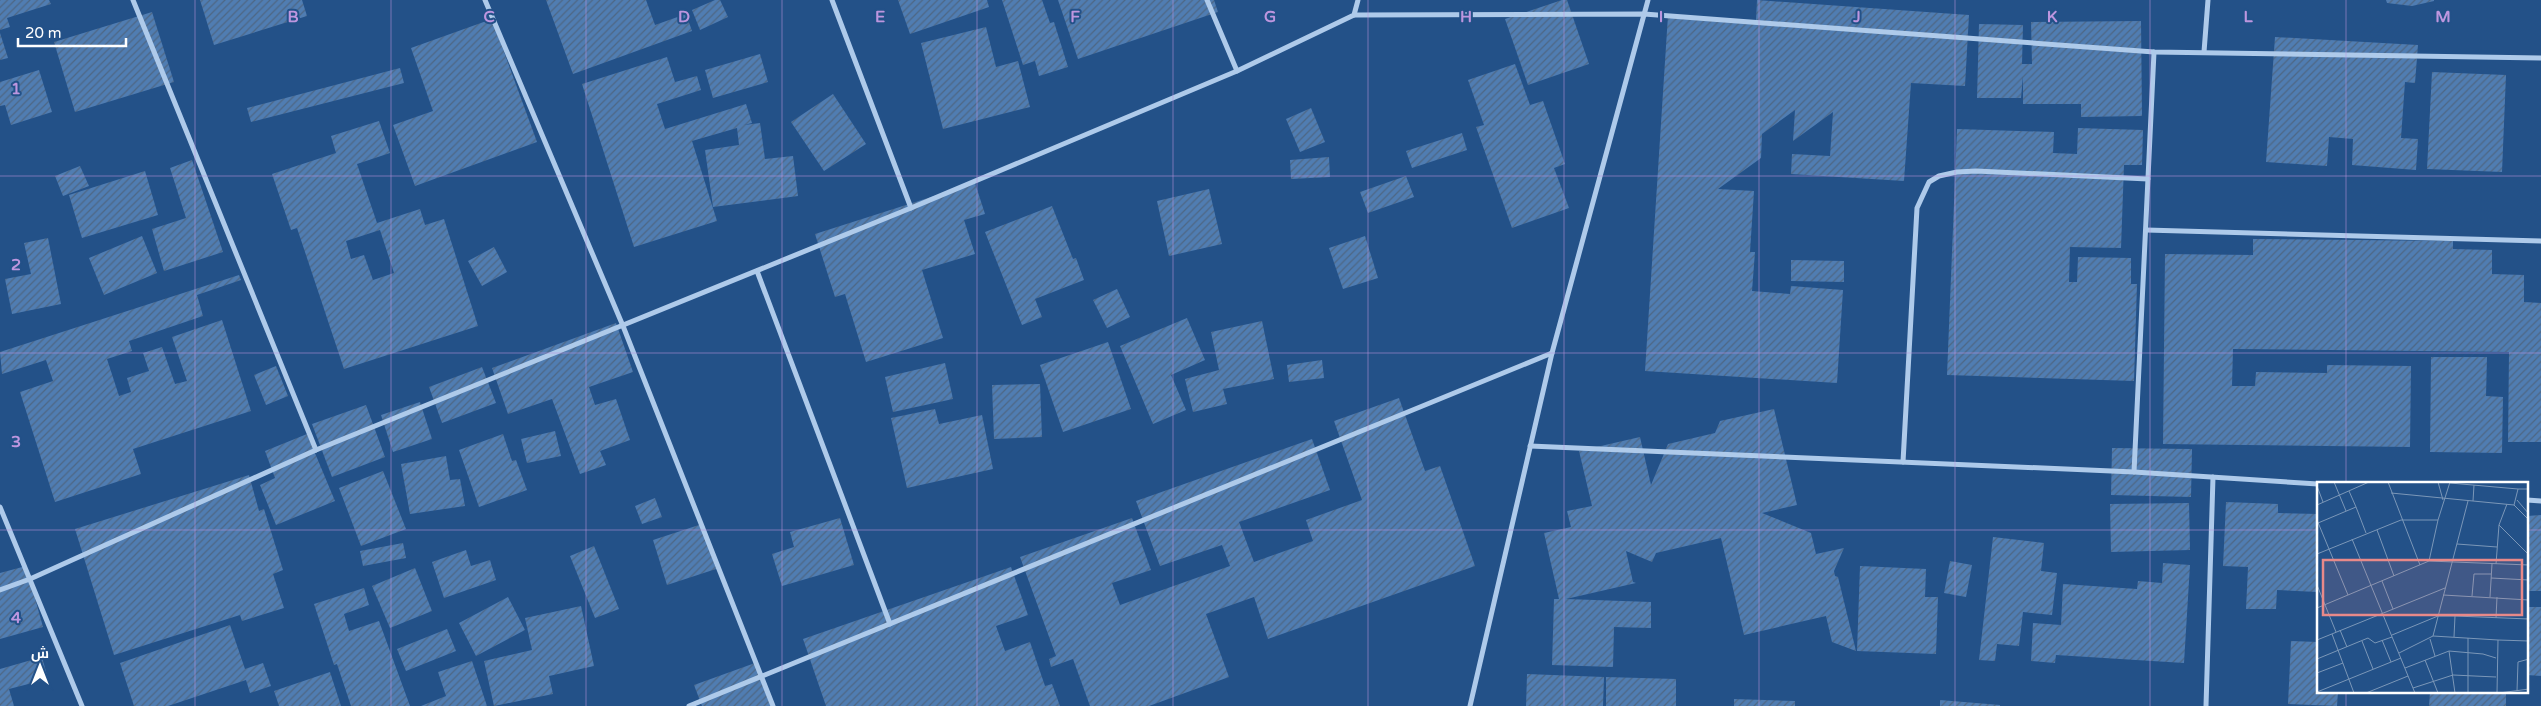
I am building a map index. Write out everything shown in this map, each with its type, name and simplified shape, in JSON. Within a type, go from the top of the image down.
[{"type":"street","points":[[133,0],[316,450]]},
{"type":"street","points":[[485,0],[623,326],[773,706]]},
{"type":"street","points":[[832,0],[911,208]]},
{"type":"street","points":[[1207,0],[1237,71]]},
{"type":"street","points":[[1354,15],[1358,0]]},
{"type":"street","points":[[1470,706],[1552,353],[1648,0]]},
{"type":"street","points":[[2204,52],[2208,0]]},
{"type":"street","points":[[0,590],[30,579],[316,450],[911,208],[1237,71],[1354,15],[1644,14],[2154,52],[2541,58]]},
{"type":"street","points":[[2134,472],[2154,52]]},
{"type":"street","points":[[1903,462],[1916,208],[1929,182],[1939,176],[1976,171],[2148,179]]},
{"type":"street","points":[[2146,230],[2541,241]]},
{"type":"street","points":[[757,271],[890,624]]},
{"type":"street","points":[[689,706],[1552,353]]},
{"type":"street","points":[[1530,446],[2134,472],[2317,484]]},
{"type":"street","points":[[2206,706],[2214,477]]},
{"type":"street","points":[[2528,500],[2541,500]]},
{"type":"street","points":[[0,507],[82,706]]},
{"type":"building","points":[[0,0],[49,0],[51,4],[7,18],[10,27],[0,30]]},
{"type":"building","points":[[200,0],[302,0],[307,16],[214,45]]},
{"type":"building","points":[[546,0],[646,0],[655,25],[686,14],[692,31],[573,74]]},
{"type":"building","points":[[715,0],[720,0],[728,17],[700,30],[692,10]]},
{"type":"building","points":[[898,0],[987,0],[989,7],[910,34]]},
{"type":"building","points":[[1002,0],[1042,0],[1050,23],[1054,22],[1068,67],[1039,76],[1035,61],[1023,65]]},
{"type":"building","points":[[1058,0],[1214,0],[1218,12],[1078,59]]},
{"type":"building","points":[[1567,0],[1589,64],[1528,85],[1505,19]]},
{"type":"building","points":[[1757,0],[1969,15],[1965,86],[1911,83],[1904,181],[1791,174],[1792,154],[1830,156],[1833,112],[1793,141],[1795,110],[1762,134],[1761,158],[1718,189],[1754,191],[1750,252],[1755,252],[1752,291],[1790,294],[1791,286],[1843,290],[1837,383],[1645,371],[1668,15],[1756,21]]},
{"type":"building","points":[[2386,0],[2434,1],[2412,6],[2387,3]]},
{"type":"building","points":[[152,12],[174,82],[75,112],[54,42]]},
{"type":"building","points":[[492,19],[537,142],[415,186],[393,125],[433,111],[411,48]]},
{"type":"building","points":[[2141,21],[2142,116],[2081,117],[2081,104],[2023,104],[2023,76],[2021,98],[1977,98],[1979,24],[2023,25],[2022,64],[2032,64],[2031,22]]},
{"type":"building","points":[[986,27],[996,67],[1018,61],[1030,107],[943,129],[921,43]]},
{"type":"building","points":[[0,33],[8,58],[0,60]]},
{"type":"building","points":[[2275,37],[2418,45],[2415,83],[2405,82],[2401,138],[2418,139],[2416,170],[2352,165],[2353,139],[2329,137],[2327,166],[2266,162]]},
{"type":"building","points":[[760,54],[768,82],[713,98],[705,70]]},
{"type":"building","points":[[667,57],[675,82],[697,76],[701,90],[657,104],[665,129],[746,104],[752,123],[744,125],[760,123],[765,159],[793,156],[798,196],[713,207],[705,150],[739,145],[737,128],[692,141],[717,221],[634,247],[582,84]]},
{"type":"building","points":[[1515,64],[1530,105],[1543,101],[1565,164],[1554,168],[1569,208],[1512,228],[1476,127],[1484,125],[1468,80]]},
{"type":"building","points":[[400,68],[404,83],[251,122],[247,108]]},
{"type":"building","points":[[39,70],[52,112],[11,125],[5,105],[0,106],[0,82]]},
{"type":"building","points":[[2432,72],[2506,75],[2502,172],[2427,169]]},
{"type":"building","points":[[833,94],[866,144],[824,171],[791,122]]},
{"type":"building","points":[[1311,108],[1325,142],[1300,152],[1286,119]]},
{"type":"building","points":[[379,121],[390,153],[357,164],[377,223],[420,209],[425,225],[444,219],[478,326],[344,369],[297,228],[291,230],[272,174],[336,153],[331,136]],"holes":[[[380,230],[394,273],[373,280],[364,255],[351,259],[346,241]]]},
{"type":"building","points":[[2078,128],[2143,130],[2142,165],[2124,165],[2121,248],[2070,247],[2069,282],[2077,282],[2078,257],[2131,258],[2131,284],[2137,284],[2134,381],[1947,375],[1957,129],[2054,132],[2053,153],[2077,154]]},
{"type":"building","points":[[1462,133],[1467,150],[1412,168],[1406,151]]},
{"type":"building","points":[[1329,157],[1330,177],[1291,179],[1290,160]]},
{"type":"building","points":[[192,160],[223,252],[164,271],[152,229],[186,218],[170,168]]},
{"type":"building","points":[[80,166],[89,186],[63,196],[55,176]]},
{"type":"building","points":[[145,171],[158,215],[82,238],[69,195]]},
{"type":"building","points":[[1406,176],[1414,197],[1368,213],[1360,192]]},
{"type":"building","points":[[975,183],[985,214],[964,220],[975,254],[922,270],[943,338],[866,362],[845,294],[835,297],[815,234]]},
{"type":"building","points":[[1209,189],[1222,244],[1169,256],[1157,201]]},
{"type":"building","points":[[1052,206],[1073,259],[1076,258],[1084,280],[1035,299],[1042,317],[1022,325],[985,232]]},
{"type":"building","points":[[142,236],[157,273],[104,295],[89,258]]},
{"type":"building","points":[[1365,236],[1378,278],[1343,289],[1329,248]]},
{"type":"building","points":[[48,238],[61,304],[12,314],[5,279],[31,274],[24,243]]},
{"type":"building","points":[[2253,239],[2453,241],[2453,249],[2492,250],[2492,274],[2524,275],[2524,302],[2541,303],[2541,442],[2508,442],[2509,352],[2233,349],[2232,386],[2255,386],[2256,372],[2327,373],[2327,365],[2411,366],[2410,447],[2163,444],[2165,254],[2253,255]]},
{"type":"building","points":[[494,247],[507,272],[482,286],[468,261]]},
{"type":"building","points":[[1791,260],[1844,261],[1844,282],[1791,281]]},
{"type":"building","points":[[239,275],[241,280],[197,295],[203,316],[129,341],[132,351],[107,359],[119,396],[131,392],[127,378],[149,371],[143,353],[162,347],[175,384],[187,381],[172,337],[222,320],[251,411],[133,449],[141,474],[55,502],[20,392],[53,381],[46,360],[2,374],[0,352]]},
{"type":"building","points":[[1117,289],[1130,317],[1107,328],[1093,300]]},
{"type":"building","points":[[1187,318],[1205,360],[1171,375],[1186,410],[1153,424],[1120,346]]},
{"type":"building","points":[[1262,321],[1274,379],[1223,389],[1227,404],[1193,412],[1185,379],[1219,370],[1211,332]]},
{"type":"building","points":[[616,323],[633,372],[589,387],[595,405],[616,399],[630,440],[600,451],[606,465],[580,474],[552,399],[508,414],[492,368]]},
{"type":"building","points":[[1108,342],[1131,409],[1063,432],[1040,365]]},
{"type":"building","points":[[2431,357],[2487,357],[2486,396],[2503,397],[2502,453],[2430,452]]},
{"type":"building","points":[[1322,360],[1324,378],[1289,382],[1287,365]]},
{"type":"building","points":[[945,363],[953,399],[893,412],[885,377]]},
{"type":"building","points":[[276,366],[288,396],[266,405],[254,375]]},
{"type":"building","points":[[482,367],[496,403],[442,423],[429,387]]},
{"type":"building","points":[[1040,384],[1042,437],[994,439],[992,385]]},
{"type":"building","points":[[1399,398],[1425,471],[1440,466],[1475,566],[1268,639],[1254,597],[1206,614],[1229,677],[1149,706],[1090,706],[1073,659],[1051,667],[1049,659],[1056,656],[1020,557],[1132,518],[1151,570],[1112,583],[1120,605],[1230,566],[1222,545],[1160,566],[1136,501],[1312,439],[1330,490],[1239,522],[1254,562],[1313,541],[1306,520],[1362,500],[1334,421]]},
{"type":"building","points":[[420,402],[432,439],[393,452],[381,415]]},
{"type":"building","points":[[366,405],[385,457],[332,477],[312,424]]},
{"type":"building","points":[[935,409],[939,424],[982,415],[993,469],[907,488],[891,418]]},
{"type":"building","points":[[1774,409],[1797,505],[1762,513],[1811,533],[1816,554],[1844,548],[1834,571],[1835,576],[1838,577],[1856,651],[1832,642],[1826,616],[1744,635],[1721,538],[1656,553],[1652,562],[1626,551],[1633,582],[1636,583],[1566,599],[1651,602],[1651,628],[1614,627],[1613,667],[1552,665],[1554,599],[1559,599],[1544,533],[1571,527],[1567,511],[1592,506],[1579,451],[1640,437],[1651,485],[1668,444],[1715,433],[1720,421]]},
{"type":"building","points":[[555,431],[561,456],[527,463],[521,439]]},
{"type":"building","points":[[307,434],[335,501],[276,525],[260,485],[275,478],[265,451]]},
{"type":"building","points":[[503,434],[512,461],[516,460],[527,490],[479,507],[459,450]]},
{"type":"building","points":[[2112,448],[2192,449],[2191,497],[2111,495]]},
{"type":"building","points":[[446,456],[450,480],[460,479],[465,506],[410,514],[401,464]]},
{"type":"building","points":[[383,471],[406,529],[361,546],[339,488]]},
{"type":"building","points":[[249,475],[259,511],[264,509],[283,570],[273,574],[284,608],[242,621],[240,615],[114,655],[75,529]]},
{"type":"building","points":[[655,498],[662,517],[642,524],[635,506]]},
{"type":"building","points":[[2226,502],[2278,504],[2278,513],[2317,514],[2317,592],[2277,590],[2276,609],[2246,609],[2248,567],[2223,566]]},
{"type":"building","points":[[2189,503],[2190,550],[2111,552],[2110,504]]},
{"type":"building","points":[[2541,515],[2541,591],[2528,591],[2528,516]]},
{"type":"building","points":[[840,518],[854,565],[782,586],[772,554],[794,547],[790,532]]},
{"type":"building","points":[[702,524],[716,569],[667,585],[653,540]]},
{"type":"building","points":[[1993,537],[2044,543],[2041,571],[2057,573],[2052,615],[2023,612],[2019,646],[1997,644],[1995,661],[1979,660]]},
{"type":"building","points":[[403,543],[406,558],[363,566],[360,551]]},
{"type":"building","points":[[594,546],[619,609],[595,618],[570,556]]},
{"type":"building","points":[[466,550],[471,566],[490,560],[496,580],[444,598],[432,562]]},
{"type":"building","points":[[1950,561],[1972,565],[1966,597],[1944,593]]},
{"type":"building","points":[[2163,563],[2190,565],[2184,663],[2056,655],[2055,663],[2031,661],[2033,623],[2061,625],[2063,584],[2137,589],[2138,581],[2162,583]]},
{"type":"building","points":[[26,566],[43,627],[0,639],[0,573]]},
{"type":"building","points":[[1860,566],[1926,569],[1925,597],[1938,597],[1936,654],[1857,651]]},
{"type":"building","points":[[1011,567],[1028,615],[996,626],[1005,651],[1030,642],[1045,686],[1052,684],[1060,706],[826,706],[803,639]]},
{"type":"building","points":[[415,568],[432,611],[390,628],[372,586]]},
{"type":"building","points":[[364,588],[369,605],[344,614],[349,631],[379,621],[410,706],[351,706],[337,664],[334,665],[314,604]]},
{"type":"building","points":[[508,597],[525,630],[476,656],[459,623]]},
{"type":"building","points":[[581,606],[594,666],[549,676],[553,694],[494,706],[484,661],[532,650],[525,618]]},
{"type":"building","points":[[2528,607],[2541,607],[2541,676],[2528,675]]},
{"type":"building","points":[[230,625],[245,669],[263,663],[271,686],[250,693],[246,680],[168,706],[134,706],[120,663]]},
{"type":"building","points":[[447,629],[456,651],[406,671],[397,649]]},
{"type":"building","points":[[2291,641],[2317,642],[2317,694],[2338,694],[2337,706],[2288,704]]},
{"type":"building","points":[[42,657],[48,679],[9,689],[14,706],[0,706],[0,669]]},
{"type":"building","points":[[472,661],[487,706],[421,706],[446,696],[438,672]]},
{"type":"building","points":[[755,663],[771,706],[702,706],[694,685]]},
{"type":"building","points":[[330,672],[341,706],[279,706],[274,691]]},
{"type":"building","points":[[1527,674],[1604,677],[1603,706],[1526,706]]},
{"type":"building","points":[[1606,677],[1676,679],[1676,706],[1606,706]]},
{"type":"building","points":[[2430,694],[2506,694],[2506,706],[2429,706]]},
{"type":"building","points":[[1734,699],[1795,701],[1795,706],[1734,706]]},
{"type":"building","points":[[1940,700],[2000,705],[2000,706],[1940,706]]}]
